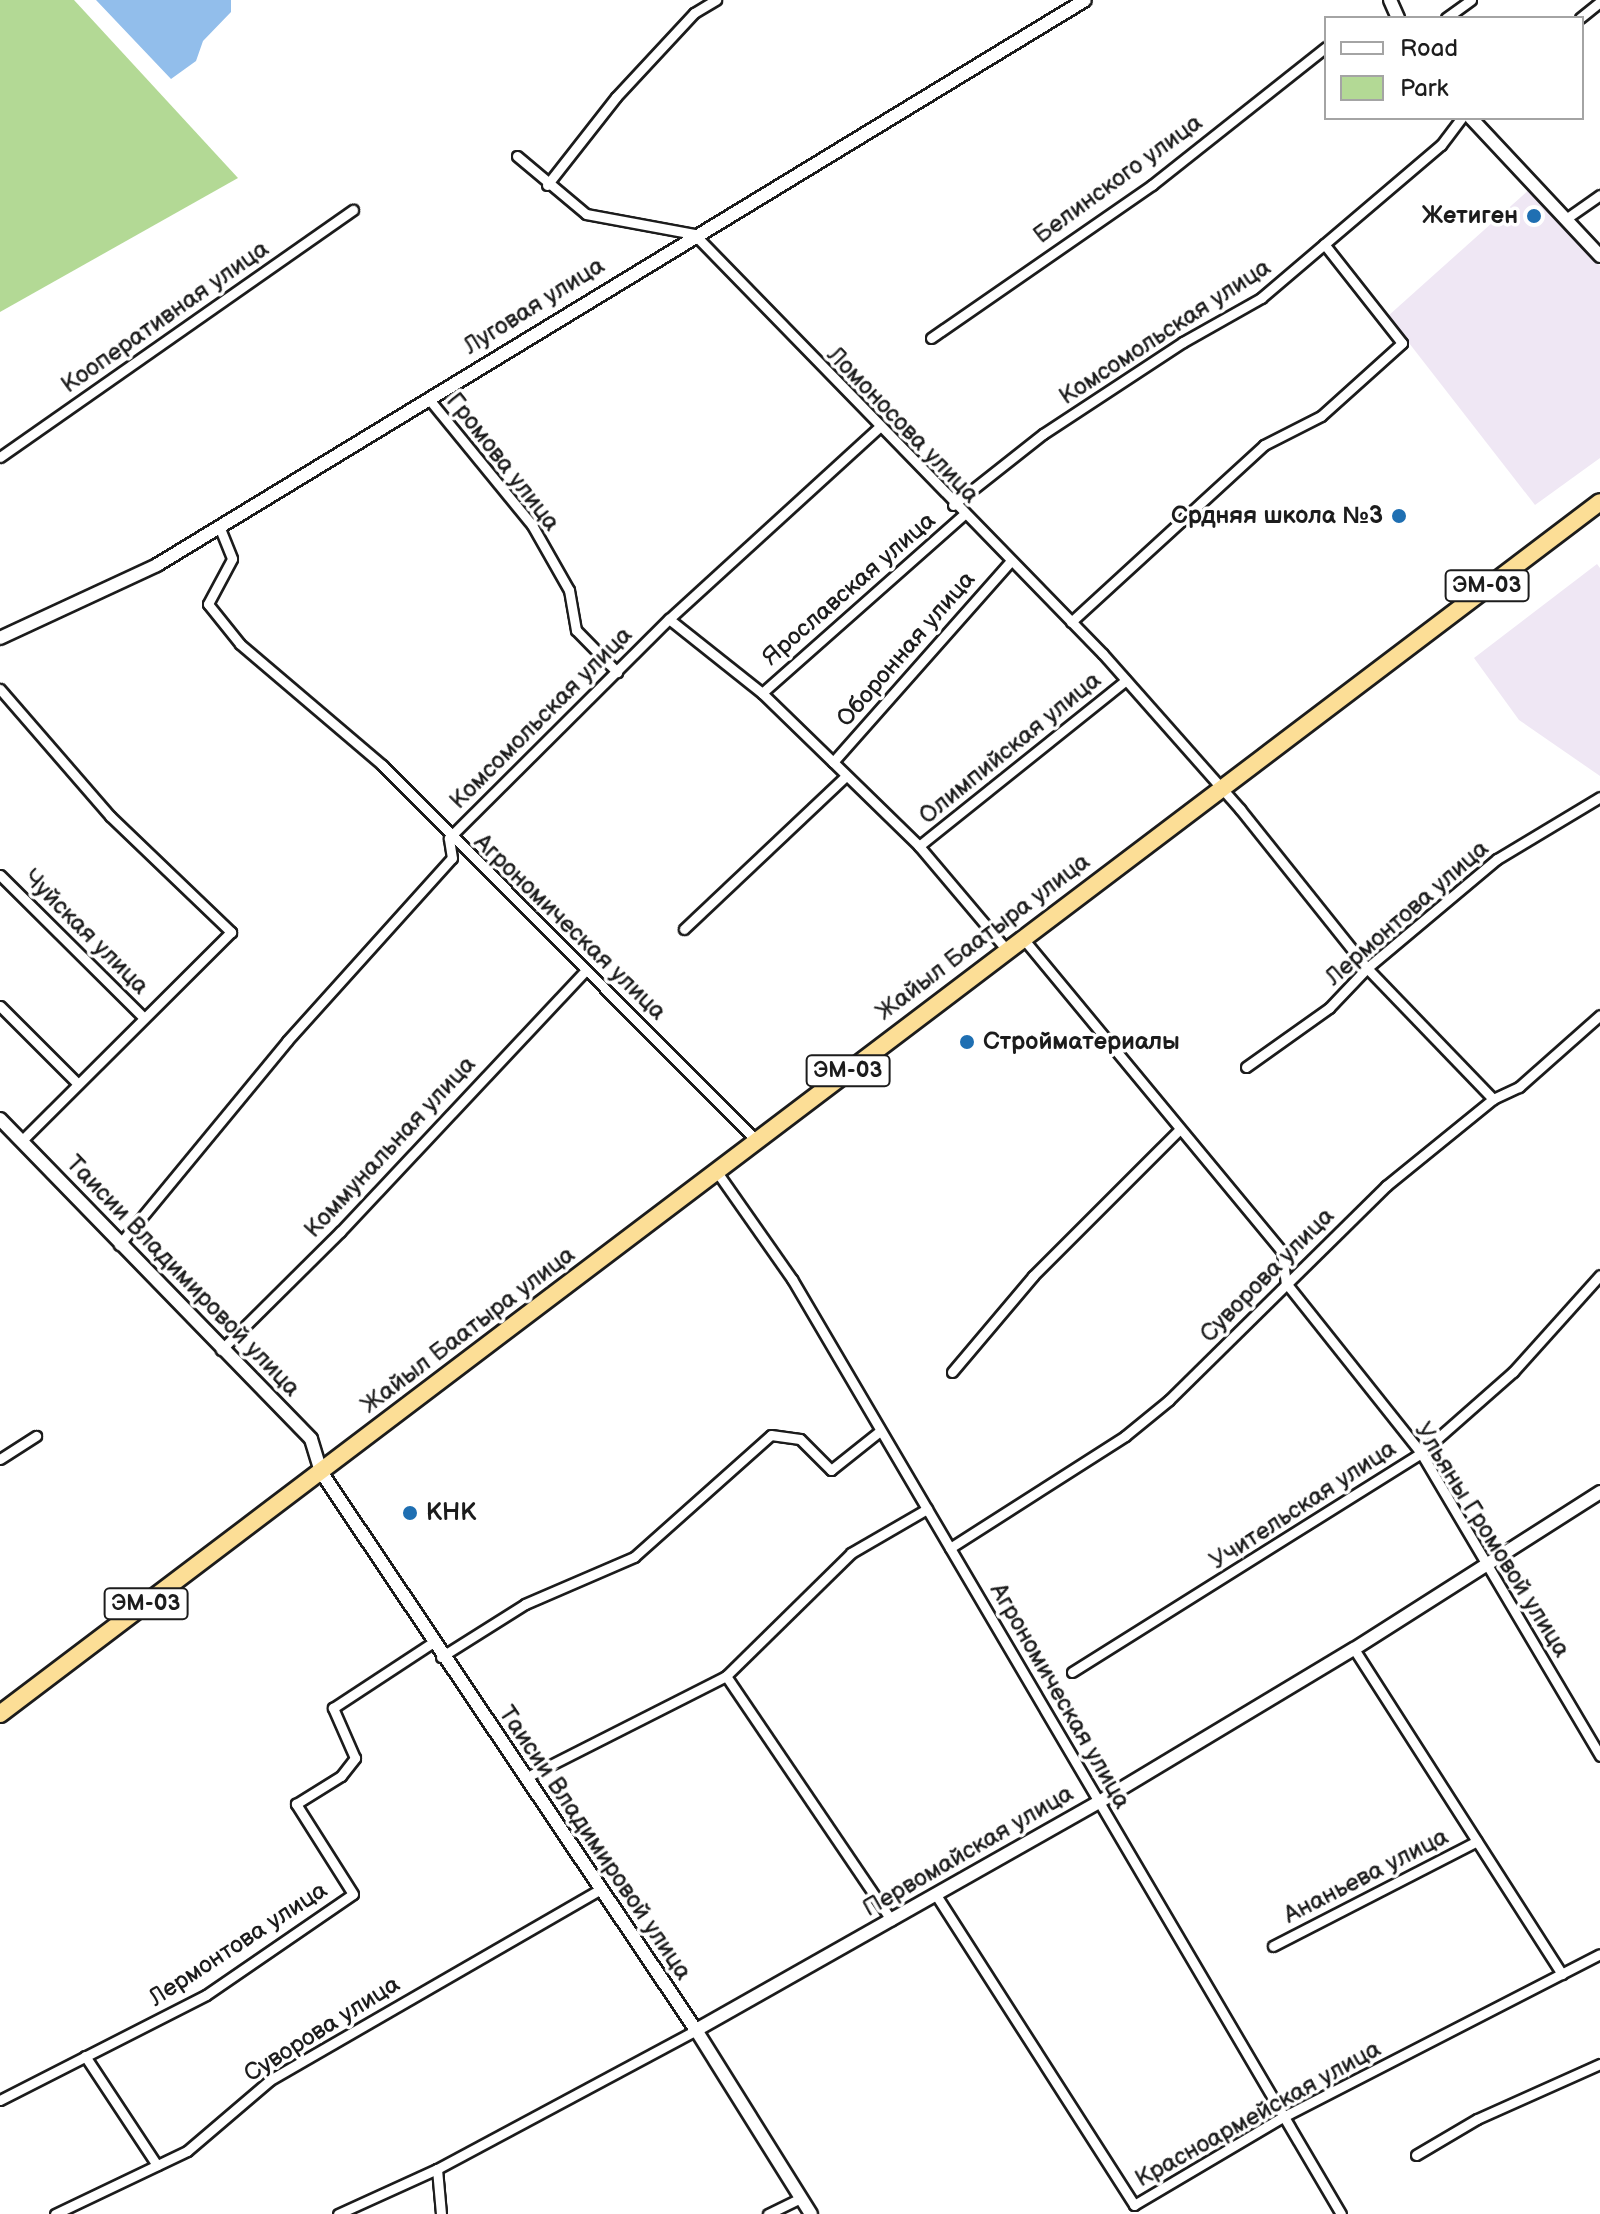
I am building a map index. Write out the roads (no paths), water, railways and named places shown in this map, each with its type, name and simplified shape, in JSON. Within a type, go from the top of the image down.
[{"type":"highway","name":"Жайыл Баатыра улица","points":[[321,1472],[717,1172],[1021,936],[1600,502]]},
{"type":"highway","name":"ЭМ-03","points":[[0,1714],[321,1472]]},
{"type":"street","points":[[547,185],[616,97],[694,13],[716,0]]},
{"type":"street","name":"Луговая улица","points":[[0,638],[157,565],[694,234],[1085,0]]},
{"type":"street","points":[[1449,16],[1471,0]]},
{"type":"street","points":[[1582,16],[1600,2]]},
{"type":"street","name":"Белинского улица","points":[[931,338],[1152,185],[1324,49]]},
{"type":"street","name":"Комсомольская улица","points":[[953,505],[1043,434],[1261,298],[1441,145],[1460,120]]},
{"type":"street","points":[[1473,120],[1600,256]]},
{"type":"street","points":[[517,156],[547,185],[586,214],[694,234]]},
{"type":"street","points":[[1567,218],[1600,195]]},
{"type":"street","name":"Кооперативная улица","points":[[0,457],[353,210]]},
{"type":"street","name":"Ломоносова улица","points":[[694,234],[878,428],[1126,680],[1222,788],[1367,968],[1493,1099]]},
{"type":"street","points":[[1071,622],[1264,445],[1321,416],[1402,343],[1324,244]]},
{"type":"street","name":"Громова улица","points":[[428,398],[532,525],[569,590],[576,630],[617,672]]},
{"type":"street","name":"Комсомольская улица","points":[[119,1245],[149,1213],[287,1041],[452,858],[449,838],[669,619],[878,428]]},
{"type":"street","name":"Ярославская улица","points":[[762,693],[963,515]]},
{"type":"street","name":"Агрономическая улица","points":[[219,526],[232,559],[208,604],[240,644],[382,765],[449,838],[757,1141]]},
{"type":"street","name":"Оборонная улица","points":[[833,762],[1010,562]]},
{"type":"street","points":[[669,619],[762,693],[919,846],[1006,949]]},
{"type":"street","name":"Олимпийская улица","points":[[919,846],[1126,680]]},
{"type":"street","points":[[0,689],[110,816],[231,932],[21,1141]]},
{"type":"street","points":[[684,929],[846,776]]},
{"type":"street","name":"Лермонтова улица","points":[[1246,1067],[1329,1008],[1367,968],[1497,859],[1600,797]]},
{"type":"street","name":"Чуйская улица","points":[[0,875],[144,1018]]},
{"type":"street","name":"Ульяны Громовой улица","points":[[1021,936],[1282,1252],[1286,1283],[1421,1453],[1595,1738],[1600,1756]]},
{"type":"street","name":"Коммунальная улица","points":[[221,1350],[340,1232],[586,970]]},
{"type":"street","points":[[0,1006],[78,1084]]},
{"type":"street","name":"Суворова улица","points":[[950,1548],[1125,1436],[1386,1186],[1493,1099],[1519,1087],[1600,1015]]},
{"type":"street","name":"Таисии Владимировой улица","points":[[0,1119],[221,1350],[311,1439],[321,1472],[598,1891],[696,2030],[811,2214]]},
{"type":"street","points":[[952,1372],[1033,1276],[1179,1130]]},
{"type":"street","name":"Агрономическая улица","points":[[717,1172],[792,1279],[1341,2214]]},
{"type":"street","name":"Учительская улица","points":[[1072,1672],[1421,1453],[1513,1372],[1600,1275]]},
{"type":"street","points":[[441,1657],[525,1604],[634,1557],[771,1435],[800,1439],[831,1470],[880,1431]]},
{"type":"street","points":[[0,1459],[36,1436]]},
{"type":"street","name":"Первомайская улица","points":[[338,2214],[437,2169],[696,2030],[1099,1802],[1354,1649],[1600,1492]]},
{"type":"street","points":[[525,1778],[726,1676],[851,1553],[927,1509]]},
{"type":"street","name":"Лермонтова улица","points":[[0,2100],[206,1995],[353,1894],[296,1804],[341,1776],[355,1758],[333,1708],[432,1643]]},
{"type":"street","points":[[1354,1649],[1562,1974]]},
{"type":"street","points":[[726,1676],[891,1920]]},
{"type":"street","name":"Ананьева улица","points":[[1273,1946],[1477,1841]]},
{"type":"street","name":"Суворова улица","points":[[55,2214],[187,2151],[270,2080],[598,1891]]},
{"type":"street","name":"Красноармейская улица","points":[[936,1895],[1134,2205],[1283,2117],[1600,1954]]},
{"type":"street","points":[[85,2056],[157,2165]]},
{"type":"street","points":[[1416,2155],[1477,2119],[1600,2064]]},
{"type":"street","points":[[437,2169],[441,2214]]},
{"type":"street","points":[[768,2214],[801,2198]]},
{"type":"water","points":[[96,0],[231,0],[231,12],[203,41],[196,61],[171,79]]},
{"type":"place","name":"Жетиген","points":[[1534,216]]},
{"type":"place","name":"Срдняя школа №3","points":[[1399,516]]},
{"type":"place","name":"Стройматериалы","points":[[967,1042]]},
{"type":"place","name":"КНК","points":[[410,1513]]}]
